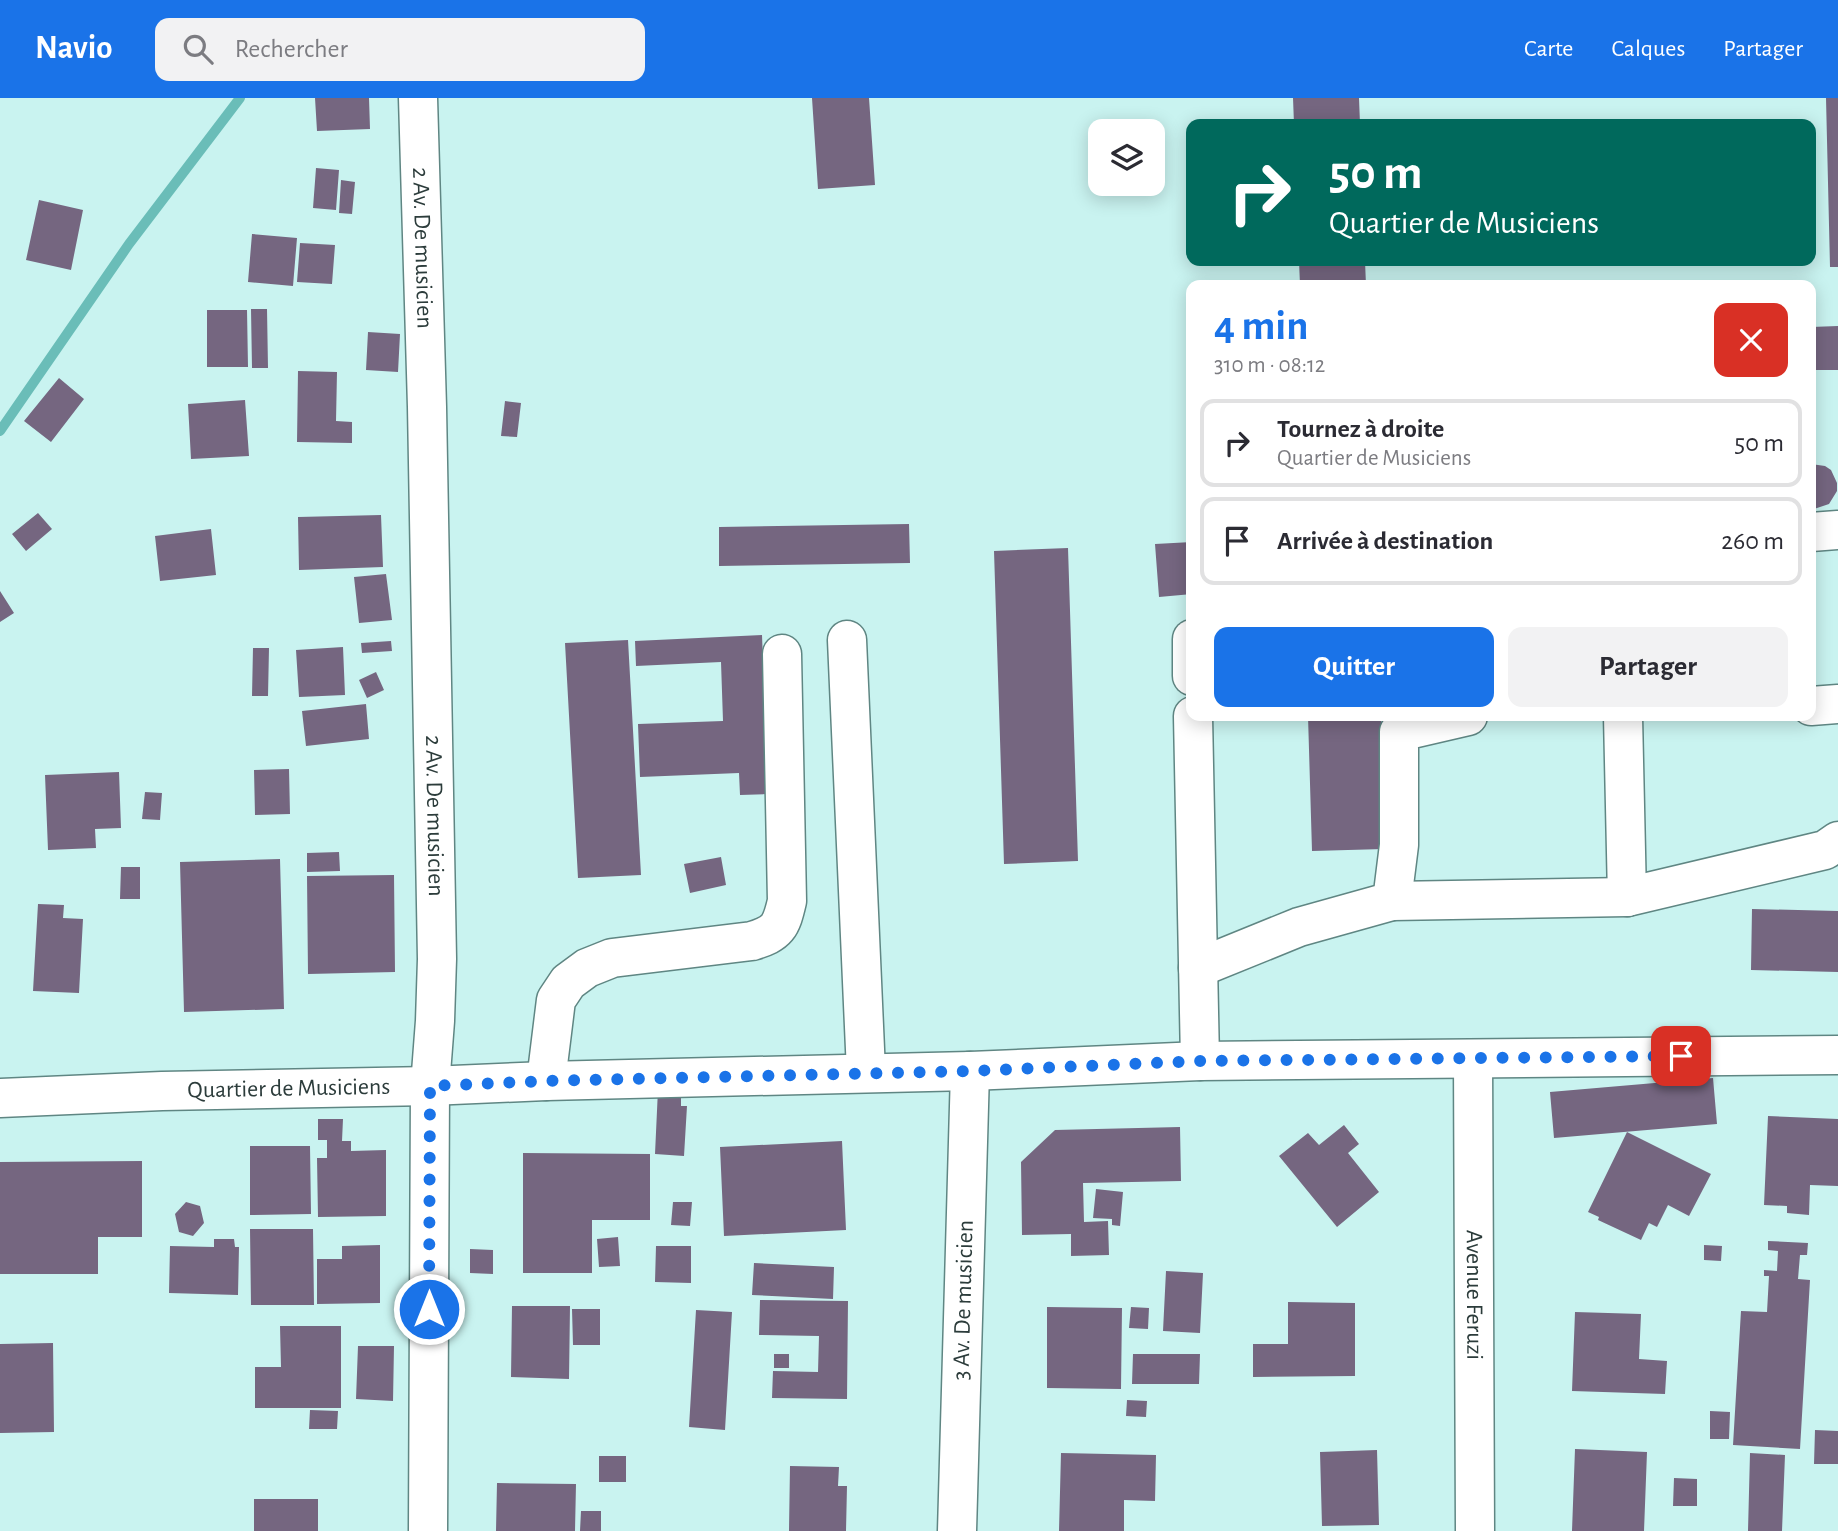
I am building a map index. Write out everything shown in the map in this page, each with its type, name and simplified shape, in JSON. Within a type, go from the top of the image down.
[{"type":"street","name":"2 Av. De musicien","points":[[418,98],[428,407],[437,959],[430,1086],[428,1531]]},
{"type":"street","points":[[1816,532],[1838,530]]},
{"type":"street","points":[[847,640],[866,1072]]},
{"type":"street","points":[[546,1081],[556,1000],[568,982],[587,968],[611,958],[752,941],[772,935],[783,921],[787,901],[782,654]]},
{"type":"street","points":[[1816,706],[1838,704]]},
{"type":"street","points":[[1193,721],[1200,1061]]},
{"type":"street","points":[[1392,901],[1399,845],[1399,732],[1446,721]]},
{"type":"street","points":[[1623,721],[1628,897]]},
{"type":"street","points":[[1198,968],[1299,927],[1392,901],[1628,897],[1825,850],[1838,841]]},
{"type":"street","name":"Quartier de Musiciens","points":[[0,1098],[162,1091],[970,1071],[1200,1061],[1838,1055]]},
{"type":"street","name":"Avenue Feruzi","points":[[1473,1059],[1475,1531]]},
{"type":"street","name":"3 Av. De musicien","points":[[957,1531],[970,1071]]},
{"type":"building","points":[[315,98],[369,98],[370,129],[317,131]]},
{"type":"building","points":[[812,98],[869,98],[875,185],[818,189]]},
{"type":"building","points":[[1293,98],[1359,98],[1360,119],[1294,119]]},
{"type":"building","points":[[1826,98],[1838,98],[1838,267],[1830,267]]},
{"type":"building","points":[[316,168],[339,170],[336,210],[313,208]]},
{"type":"building","points":[[341,180],[355,182],[352,214],[339,213]]},
{"type":"building","points":[[39,200],[83,210],[71,270],[26,260]]},
{"type":"building","points":[[252,234],[297,238],[293,286],[248,282]]},
{"type":"building","points":[[300,243],[335,245],[332,284],[297,282]]},
{"type":"building","points":[[1299,266],[1365,266],[1366,280],[1300,280]]},
{"type":"building","points":[[251,309],[267,309],[268,368],[252,368]]},
{"type":"building","points":[[207,310],[247,310],[248,367],[207,367]]},
{"type":"building","points":[[1838,326],[1838,370],[1816,370],[1816,327]]},
{"type":"building","points":[[368,332],[400,334],[398,372],[366,370]]},
{"type":"building","points":[[298,371],[337,372],[336,421],[352,422],[352,443],[297,442]]},
{"type":"building","points":[[59,378],[84,399],[51,442],[24,421]]},
{"type":"building","points":[[245,400],[249,456],[191,459],[188,404]]},
{"type":"building","points":[[505,401],[521,403],[517,437],[501,436]]},
{"type":"building","points":[[1816,465],[1831,470],[1837,483],[1837,491],[1829,504],[1816,508]]},
{"type":"building","points":[[38,513],[52,529],[26,551],[12,534]]},
{"type":"building","points":[[381,515],[383,567],[299,570],[298,517]]},
{"type":"building","points":[[909,524],[910,563],[719,566],[719,527]]},
{"type":"building","points":[[211,529],[216,575],[160,581],[155,536]]},
{"type":"building","points":[[1186,542],[1186,595],[1159,597],[1155,544]]},
{"type":"building","points":[[1068,548],[1078,861],[1004,864],[994,551]]},
{"type":"building","points":[[386,574],[392,620],[359,623],[354,577]]},
{"type":"building","points":[[0,591],[14,613],[0,622]]},
{"type":"building","points":[[762,635],[768,794],[740,795],[739,773],[640,777],[638,724],[723,721],[721,662],[636,666],[635,641]]},
{"type":"building","points":[[628,640],[641,875],[578,878],[565,643]]},
{"type":"building","points":[[391,641],[392,651],[362,653],[361,643]]},
{"type":"building","points":[[343,647],[345,695],[299,697],[296,650]]},
{"type":"building","points":[[253,648],[269,648],[268,696],[252,696]]},
{"type":"building","points":[[376,672],[384,690],[367,698],[359,680]]},
{"type":"building","points":[[366,704],[369,739],[306,746],[302,711]]},
{"type":"building","points":[[1308,721],[1381,721],[1384,849],[1312,851]]},
{"type":"building","points":[[289,769],[290,814],[255,815],[254,770]]},
{"type":"building","points":[[119,772],[121,828],[95,829],[96,848],[48,850],[45,775]]},
{"type":"building","points":[[145,792],[162,793],[160,820],[142,819]]},
{"type":"building","points":[[339,852],[340,871],[307,872],[307,853]]},
{"type":"building","points":[[721,857],[726,885],[690,893],[684,864]]},
{"type":"building","points":[[280,859],[284,1009],[184,1012],[180,862]]},
{"type":"building","points":[[121,867],[140,867],[140,899],[120,899]]},
{"type":"building","points":[[394,875],[395,972],[308,974],[307,876]]},
{"type":"building","points":[[38,904],[64,905],[63,918],[83,919],[79,993],[33,991]]},
{"type":"building","points":[[1752,909],[1838,911],[1838,972],[1751,970]]},
{"type":"building","points":[[1713,1078],[1717,1124],[1554,1138],[1550,1092]]},
{"type":"building","points":[[658,1089],[681,1090],[681,1106],[687,1106],[684,1156],[655,1154]]},
{"type":"building","points":[[1768,1116],[1838,1119],[1838,1186],[1810,1185],[1809,1215],[1787,1213],[1787,1206],[1764,1205]]},
{"type":"building","points":[[318,1119],[343,1119],[342,1141],[351,1141],[351,1151],[386,1150],[386,1216],[318,1217],[317,1158],[327,1158],[327,1140],[318,1140]]},
{"type":"building","points":[[1344,1125],[1359,1144],[1348,1153],[1379,1192],[1337,1227],[1279,1156],[1308,1133],[1319,1145]]},
{"type":"building","points":[[1180,1127],[1181,1181],[1083,1183],[1084,1222],[1108,1221],[1109,1255],[1071,1256],[1071,1234],[1022,1235],[1021,1162],[1055,1130]]},
{"type":"building","points":[[1627,1132],[1711,1174],[1689,1216],[1668,1205],[1657,1227],[1649,1223],[1641,1240],[1598,1220],[1599,1217],[1588,1212]]},
{"type":"building","points":[[842,1141],[846,1230],[724,1236],[720,1147]]},
{"type":"building","points":[[250,1146],[310,1146],[311,1214],[250,1215]]},
{"type":"building","points":[[523,1153],[650,1154],[650,1220],[592,1220],[592,1273],[523,1273]]},
{"type":"building","points":[[142,1161],[142,1237],[98,1237],[98,1274],[0,1274],[0,1162]]},
{"type":"building","points":[[1096,1189],[1123,1192],[1120,1226],[1112,1225],[1112,1219],[1093,1218]]},
{"type":"building","points":[[186,1202],[200,1206],[204,1223],[193,1236],[179,1232],[175,1214]]},
{"type":"building","points":[[673,1202],[692,1202],[690,1226],[671,1225]]},
{"type":"building","points":[[250,1229],[313,1229],[314,1305],[251,1305]]},
{"type":"building","points":[[618,1237],[620,1266],[599,1267],[597,1239]]},
{"type":"building","points":[[214,1239],[234,1239],[235,1247],[239,1247],[238,1295],[169,1293],[170,1246],[214,1247]]},
{"type":"building","points":[[1768,1241],[1808,1243],[1807,1255],[1800,1255],[1798,1279],[1810,1280],[1800,1449],[1733,1445],[1741,1311],[1767,1312],[1769,1276],[1764,1276],[1764,1270],[1777,1271],[1778,1251],[1768,1250]]},
{"type":"building","points":[[380,1245],[380,1303],[317,1304],[317,1259],[342,1259],[342,1246]]},
{"type":"building","points":[[1704,1245],[1722,1246],[1721,1261],[1704,1260]]},
{"type":"building","points":[[656,1246],[691,1246],[691,1283],[655,1282]]},
{"type":"building","points":[[470,1249],[493,1250],[493,1274],[470,1273]]},
{"type":"building","points":[[754,1263],[834,1267],[833,1299],[752,1295]]},
{"type":"building","points":[[1166,1271],[1203,1273],[1200,1333],[1163,1331]]},
{"type":"building","points":[[760,1300],[848,1301],[847,1399],[772,1398],[773,1371],[818,1372],[819,1336],[759,1335]]},
{"type":"building","points":[[1288,1302],[1355,1303],[1355,1376],[1253,1377],[1253,1344],[1288,1344]]},
{"type":"building","points":[[512,1306],[570,1306],[569,1379],[511,1377]]},
{"type":"building","points":[[1047,1307],[1122,1308],[1121,1389],[1047,1388]]},
{"type":"building","points":[[1131,1307],[1149,1308],[1148,1329],[1129,1328]]},
{"type":"building","points":[[572,1309],[600,1309],[600,1345],[573,1345]]},
{"type":"building","points":[[696,1310],[732,1312],[725,1430],[689,1427]]},
{"type":"building","points":[[1575,1312],[1641,1314],[1639,1359],[1667,1361],[1665,1394],[1572,1391]]},
{"type":"building","points":[[280,1326],[341,1326],[341,1408],[255,1408],[255,1367],[281,1367]]},
{"type":"building","points":[[53,1343],[54,1432],[0,1433],[0,1344]]},
{"type":"building","points":[[358,1346],[394,1346],[393,1401],[356,1399]]},
{"type":"building","points":[[774,1354],[789,1354],[789,1368],[774,1368]]},
{"type":"building","points":[[1133,1354],[1200,1354],[1199,1384],[1132,1384]]},
{"type":"building","points":[[1127,1400],[1147,1401],[1146,1417],[1126,1416]]},
{"type":"building","points":[[310,1410],[338,1411],[337,1429],[309,1429]]},
{"type":"building","points":[[1710,1411],[1730,1412],[1729,1439],[1710,1439]]},
{"type":"building","points":[[1815,1430],[1838,1431],[1838,1464],[1814,1464]]},
{"type":"building","points":[[1575,1449],[1647,1452],[1644,1531],[1572,1531]]},
{"type":"building","points":[[1377,1450],[1379,1525],[1322,1526],[1320,1452]]},
{"type":"building","points":[[1061,1453],[1156,1455],[1155,1501],[1124,1500],[1124,1531],[1059,1531]]},
{"type":"building","points":[[1750,1453],[1785,1455],[1782,1531],[1748,1531]]},
{"type":"building","points":[[599,1456],[626,1456],[626,1482],[599,1482]]},
{"type":"building","points":[[790,1466],[839,1467],[838,1486],[847,1486],[846,1531],[789,1531]]},
{"type":"building","points":[[1674,1478],[1697,1479],[1697,1506],[1673,1506]]},
{"type":"building","points":[[497,1483],[576,1484],[575,1531],[496,1531]]},
{"type":"building","points":[[254,1499],[318,1499],[318,1531],[254,1531]]},
{"type":"building","points":[[581,1511],[601,1511],[601,1531],[580,1531]]},
{"type":"waterway","points":[[0,431],[129,244],[240,98]]},
{"type":"route","points":[[429,1309],[430,1086],[970,1071],[1200,1061],[1681,1056]]}]
